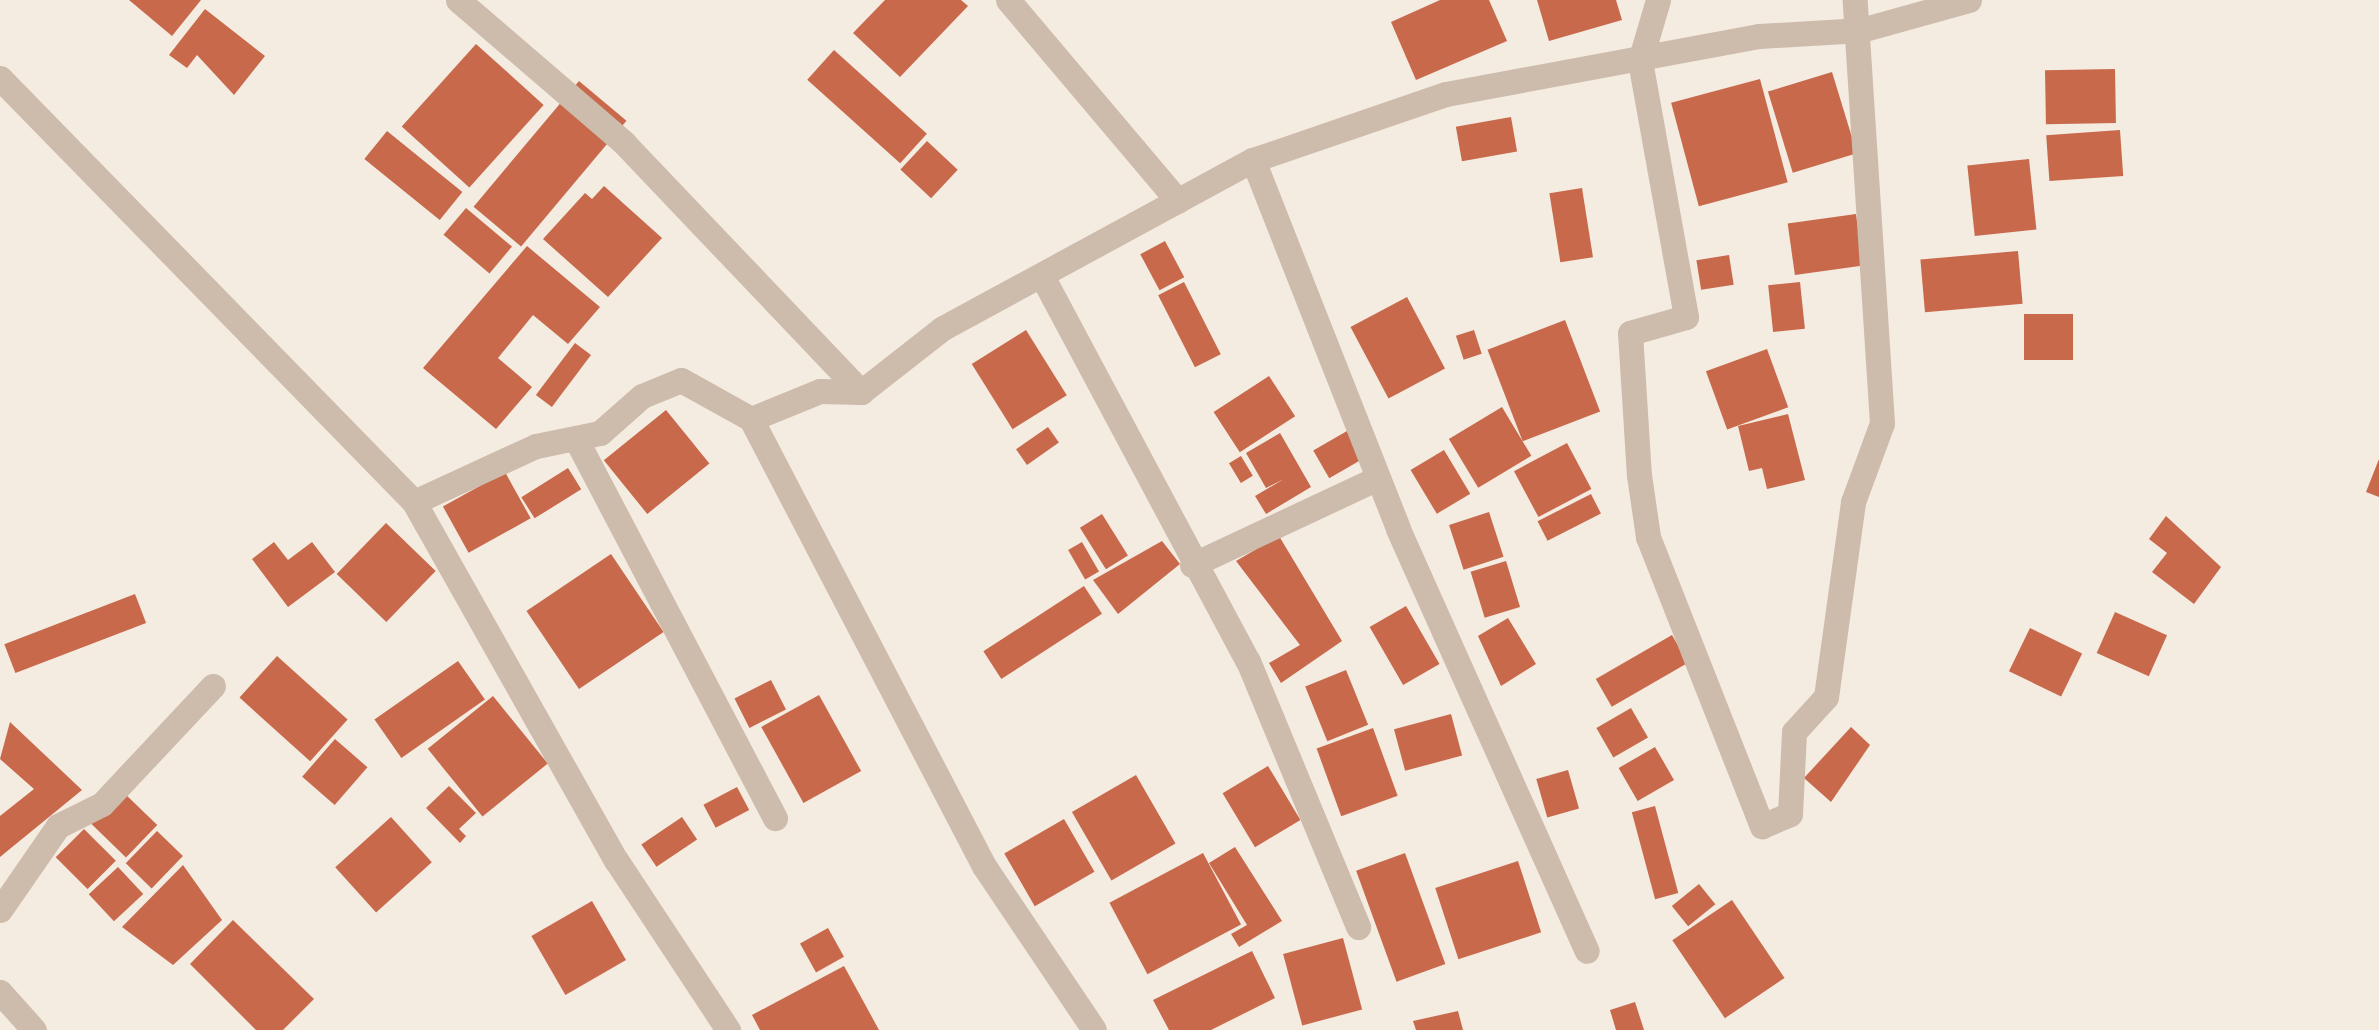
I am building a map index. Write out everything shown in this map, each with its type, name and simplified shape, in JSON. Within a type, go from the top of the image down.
[{"type":"street","points":[[458,0],[624,143],[861,392]]},
{"type":"street","points":[[1008,0],[1178,201]]},
{"type":"street","points":[[1658,0],[1640,61],[1686,318],[1630,333],[1648,537],[1762,826],[1790,814],[1794,732],[1826,697],[1853,502],[1882,422],[1860,30],[1855,0]]},
{"type":"street","points":[[750,420],[820,391],[861,392],[943,328],[1253,160],[1446,94],[1759,36],[1860,30],[1969,0]]},
{"type":"street","points":[[0,78],[414,502],[616,860],[728,1030]]},
{"type":"street","points":[[1253,160],[1378,478],[1587,950]]},
{"type":"street","points":[[1042,276],[1192,565],[1248,660],[1358,928]]},
{"type":"street","points":[[414,502],[536,446],[577,442],[680,380],[750,420],[984,866],[1094,1030]]},
{"type":"street","points":[[577,442],[776,818]]},
{"type":"street","points":[[1192,565],[1378,478]]},
{"type":"street","points":[[0,910],[58,826],[102,804],[213,686]]},
{"type":"street","points":[[0,992],[34,1030]]},
{"type":"building","points":[[129,0],[201,0],[172,36]]},
{"type":"building","points":[[885,0],[961,0],[968,6],[900,77],[853,33]]},
{"type":"building","points":[[1440,0],[1489,0],[1507,41],[1416,80],[1391,22]]},
{"type":"building","points":[[1537,0],[1616,0],[1622,20],[1549,41]]},
{"type":"building","points":[[205,9],[265,56],[234,95],[197,55],[187,68],[169,55]]},
{"type":"building","points":[[476,44],[544,105],[469,187],[402,126]]},
{"type":"building","points":[[834,50],[927,134],[900,163],[807,80]]},
{"type":"building","points":[[2115,69],[2116,123],[2046,124],[2045,70]]},
{"type":"building","points":[[1832,72],[1857,153],[1793,173],[1768,92]]},
{"type":"building","points":[[1760,79],[1788,182],[1699,206],[1671,103]]},
{"type":"building","points":[[579,81],[626,121],[521,246],[474,207]]},
{"type":"building","points":[[1511,117],[1517,151],[1462,161],[1456,127]]},
{"type":"building","points":[[2120,130],[2123,176],[2049,181],[2046,135]]},
{"type":"building","points":[[387,131],[462,192],[440,220],[364,159]]},
{"type":"building","points":[[927,141],[958,170],[931,198],[900,170]]},
{"type":"building","points":[[2029,159],[2036,230],[1975,236],[1967,165]]},
{"type":"building","points":[[604,186],[662,238],[608,297],[543,239],[585,193],[592,199]]},
{"type":"building","points":[[1582,188],[1593,257],[1560,262],[1549,193]]},
{"type":"building","points":[[466,208],[512,247],[489,273],[444,235]]},
{"type":"building","points":[[1856,214],[1863,265],[1795,275],[1788,224]]},
{"type":"building","points":[[1165,241],[1184,277],[1160,290],[1140,254]]},
{"type":"building","points":[[527,246],[600,307],[568,344],[533,315],[498,358],[532,387],[496,429],[423,368]]},
{"type":"building","points":[[2018,251],[2023,304],[1925,312],[1920,260]]},
{"type":"building","points":[[1729,255],[1734,285],[1701,290],[1696,260]]},
{"type":"building","points":[[1184,282],[1221,354],[1195,367],[1158,295]]},
{"type":"building","points":[[1800,282],[1805,329],[1773,332],[1768,285]]},
{"type":"building","points":[[1407,297],[1445,369],[1389,399],[1350,327]]},
{"type":"building","points":[[2024,314],[2073,314],[2073,360],[2024,360]]},
{"type":"building","points":[[1565,320],[1600,411],[1523,441],[1488,350]]},
{"type":"building","points":[[1026,330],[1067,395],[1013,429],[972,364]]},
{"type":"building","points":[[1474,330],[1482,354],[1464,360],[1456,336]]},
{"type":"building","points":[[575,343],[591,355],[552,407],[536,395]]},
{"type":"building","points":[[1767,349],[1788,407],[1727,429],[1706,371]]},
{"type":"building","points":[[1269,376],[1295,416],[1240,452],[1214,412]]},
{"type":"building","points":[[1502,407],[1531,456],[1478,488],[1449,439]]},
{"type":"building","points":[[666,410],[709,464],[647,514],[604,460]]},
{"type":"building","points":[[1788,414],[1805,480],[1767,489],[1762,468],[1749,471],[1738,426]]},
{"type":"building","points":[[1048,427],[1059,443],[1027,465],[1016,449]]},
{"type":"building","points":[[1347,431],[1363,459],[1329,478],[1313,450]]},
{"type":"building","points":[[1280,433],[1311,487],[1266,514],[1255,496],[1284,479],[1266,488],[1246,453]]},
{"type":"building","points":[[1567,443],[1591,489],[1538,517],[1514,471]]},
{"type":"building","points":[[1444,450],[1470,494],[1437,514],[1411,470]]},
{"type":"building","points":[[1241,456],[1253,476],[1241,483],[1229,463]]},
{"type":"building","points":[[2379,459],[2379,497],[2366,492]]},
{"type":"building","points":[[568,468],[581,489],[535,518],[521,497]]},
{"type":"building","points":[[505,472],[531,518],[469,553],[443,506]]},
{"type":"building","points":[[1591,494],[1601,514],[1548,541],[1538,521]]},
{"type":"building","points":[[1489,512],[1504,557],[1464,570],[1449,525]]},
{"type":"building","points":[[1102,514],[1128,556],[1106,569],[1080,528]]},
{"type":"building","points":[[2166,516],[2221,567],[2194,604],[2152,572],[2167,553],[2149,539]]},
{"type":"building","points":[[386,523],[436,571],[386,622],[337,574]]},
{"type":"building","points":[[1279,536],[1342,641],[1281,683],[1269,663],[1300,645],[1236,561]]},
{"type":"building","points":[[1162,541],[1180,564],[1118,614],[1093,580]]},
{"type":"building","points":[[274,542],[288,560],[312,542],[335,572],[288,607],[252,559]]},
{"type":"building","points":[[1082,542],[1099,571],[1085,579],[1068,550]]},
{"type":"building","points":[[611,554],[664,632],[579,689],[526,611]]},
{"type":"building","points":[[1506,561],[1520,607],[1485,618],[1471,572]]},
{"type":"building","points":[[1084,586],[1102,614],[1001,679],[983,651]]},
{"type":"building","points":[[135,594],[146,623],[15,673],[4,644]]},
{"type":"building","points":[[1406,606],[1440,664],[1403,685],[1370,627]]},
{"type":"building","points":[[2115,612],[2167,635],[2149,676],[2097,653]]},
{"type":"building","points":[[1508,618],[1536,664],[1501,686],[1478,636]]},
{"type":"building","points":[[2030,628],[2082,653],[2061,697],[2009,671]]},
{"type":"building","points":[[1672,635],[1688,663],[1612,707],[1596,679]]},
{"type":"building","points":[[277,656],[348,720],[310,761],[240,698]]},
{"type":"building","points":[[458,661],[485,700],[401,758],[374,720]]},
{"type":"building","points":[[1346,670],[1368,725],[1327,741],[1305,686]]},
{"type":"building","points":[[771,680],[786,709],[749,728],[734,699]]},
{"type":"building","points":[[819,695],[861,771],[803,803],[761,727]]},
{"type":"building","points":[[493,696],[548,764],[482,816],[428,749]]},
{"type":"building","points":[[1631,708],[1648,737],[1613,757],[1596,728]]},
{"type":"building","points":[[1451,714],[1462,756],[1405,771],[1394,729]]},
{"type":"building","points":[[10,722],[82,790],[0,857],[0,816],[34,789],[0,759]]},
{"type":"building","points":[[1851,727],[1870,745],[1831,802],[1804,778]]},
{"type":"building","points":[[1373,728],[1398,796],[1341,816],[1317,749]]},
{"type":"building","points":[[335,739],[367,767],[335,805],[302,777]]},
{"type":"building","points":[[1655,747],[1674,780],[1638,801],[1619,768]]},
{"type":"building","points":[[1268,766],[1300,820],[1255,847],[1223,793]]},
{"type":"building","points":[[1568,770],[1579,808],[1547,818],[1536,779]]},
{"type":"building","points":[[1136,775],[1176,843],[1111,880],[1072,812]]},
{"type":"building","points":[[449,786],[476,813],[459,829],[466,836],[460,843],[426,808]]},
{"type":"building","points":[[737,787],[749,810],[716,828],[703,805]]},
{"type":"building","points":[[122,791],[157,825],[126,857],[91,823]]},
{"type":"building","points":[[1655,806],[1678,893],[1655,899],[1632,812]]},
{"type":"building","points":[[391,817],[432,862],[376,913],[335,867]]},
{"type":"building","points":[[682,817],[697,839],[656,867],[641,844]]},
{"type":"building","points":[[1064,819],[1094,872],[1035,906],[1004,854]]},
{"type":"building","points":[[84,829],[116,861],[88,889],[56,857]]},
{"type":"building","points":[[157,831],[183,856],[152,888],[126,863]]},
{"type":"building","points":[[1235,847],[1282,921],[1239,947],[1231,934],[1247,925],[1209,863]]},
{"type":"building","points":[[1203,853],[1241,925],[1147,974],[1109,903]]},
{"type":"building","points":[[1405,853],[1445,964],[1396,982],[1356,871]]},
{"type":"building","points":[[1518,861],[1541,932],[1458,959],[1435,888]]},
{"type":"building","points":[[183,865],[222,920],[173,965],[122,927]]},
{"type":"building","points":[[118,867],[143,894],[114,921],[89,894]]},
{"type":"building","points":[[1699,884],[1715,904],[1688,926],[1672,906]]},
{"type":"building","points":[[1732,900],[1785,978],[1725,1018],[1672,940]]},
{"type":"building","points":[[592,901],[626,960],[565,995],[531,936]]},
{"type":"building","points":[[233,920],[314,999],[283,1030],[256,1030],[190,964]]},
{"type":"building","points":[[828,928],[844,957],[816,972],[800,944]]},
{"type":"building","points":[[1343,938],[1362,1009],[1302,1026],[1283,954]]},
{"type":"building","points":[[1252,951],[1275,998],[1211,1030],[1169,1030],[1153,1000]]},
{"type":"building","points":[[844,966],[879,1030],[760,1030],[752,1015]]},
{"type":"building","points":[[1635,1002],[1644,1030],[1616,1030],[1610,1010]]},
{"type":"building","points":[[1458,1011],[1463,1030],[1416,1030],[1413,1021]]}]
